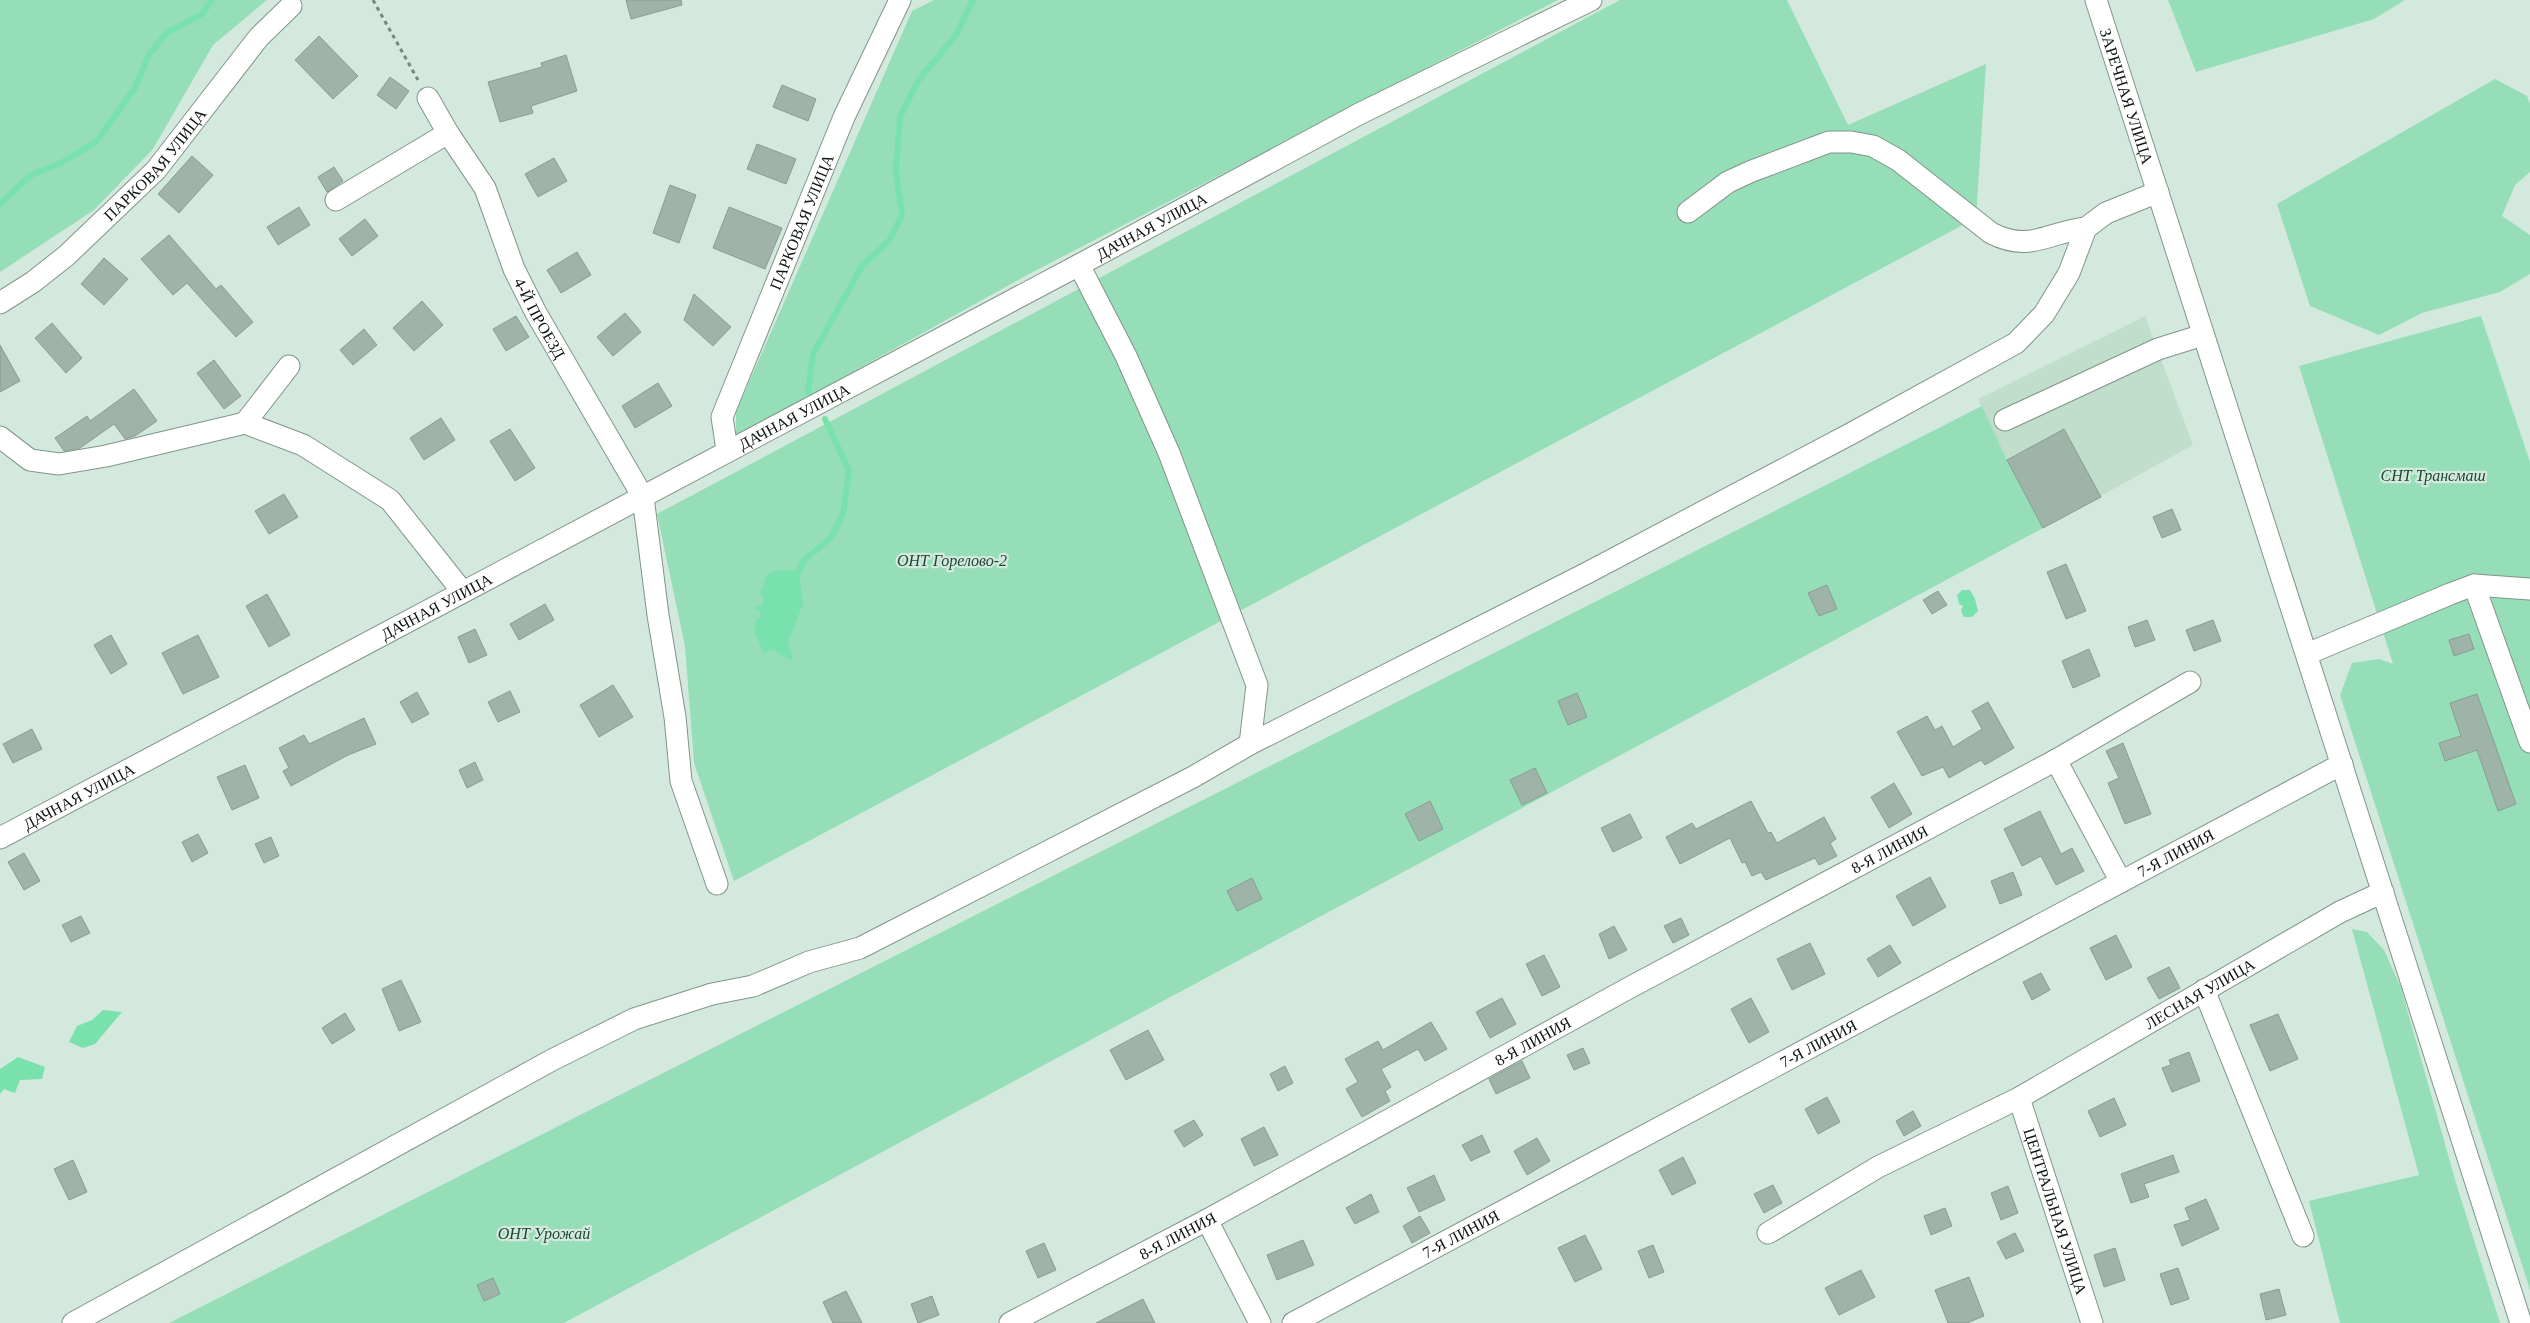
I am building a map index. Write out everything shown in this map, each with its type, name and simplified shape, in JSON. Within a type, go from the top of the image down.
[{"type":"street","name":"ПАРКОВАЯ УЛИЦА","points":[[727,450],[722,417],[844,117],[900,0]]},
{"type":"street","name":"ДАЧНАЯ УЛИЦА","points":[[0,838],[462,590],[644,497],[727,450],[1079,265],[1358,114],[1591,0]]},
{"type":"street","name":"ЗАРЕЧНАЯ УЛИЦА","points":[[2096,0],[2521,1323]]},
{"type":"street","name":"ПАРКОВАЯ УЛИЦА","points":[[0,303],[33,282],[66,256],[156,170],[259,38],[290,6]]},
{"type":"street","name":"4-Й ПРОЕЗД","points":[[428,98],[448,133],[484,188],[514,269],[536,314],[644,497]]},
{"type":"street","points":[[336,200],[448,133]]},
{"type":"street","points":[[1688,212],[1728,182],[1829,142],[1851,142],[1873,146],[1898,160],[1991,233],[2006,241],[2022,243],[2044,239],[2068,230],[2086,228],[2106,213],[2158,192]]},
{"type":"street","points":[[73,1323],[552,1060],[634,1018],[712,994],[753,986],[809,962],[860,948],[1193,777],[1250,744],[1587,574],[1854,432],[2016,343],[2044,314],[2068,273],[2086,228]]},
{"type":"street","points":[[1079,265],[1126,356],[1169,453],[1257,684],[1250,744]]},
{"type":"street","points":[[2005,420],[2158,349],[2203,335]]},
{"type":"street","points":[[245,423],[289,366]]},
{"type":"street","points":[[0,437],[30,460],[59,464],[106,456],[245,423],[303,446],[390,500],[462,590]]},
{"type":"street","points":[[644,497],[658,615],[676,717],[681,782],[717,884]]},
{"type":"street","points":[[2474,585],[2530,742]]},
{"type":"street","points":[[2307,654],[2474,585],[2530,589]]},
{"type":"street","name":"8-Я ЛИНИЯ","points":[[1010,1323],[1207,1220],[1635,985],[2056,760],[2190,682]]},
{"type":"street","points":[[2056,760],[2121,882]]},
{"type":"street","name":"7-Я ЛИНИЯ","points":[[1293,1323],[2342,764]]},
{"type":"street","name":"ЛЕСНАЯ УЛИЦА","points":[[1768,1234],[1878,1167],[2019,1098],[2340,912],[2383,892]]},
{"type":"street","points":[[2204,990],[2303,1236]]},
{"type":"street","name":"ЦЕНТРАЛЬНАЯ УЛИЦА","points":[[2019,1098],[2092,1323]]},
{"type":"street","points":[[1207,1220],[1260,1323]]},
{"type":"path","points":[[373,0],[428,98]]},
{"type":"shaded area","points":[[2145,316],[2193,445],[2043,528],[2007,460],[1978,399]]},
{"type":"shaded area","points":[[792,570],[799,572],[803,604],[788,642],[793,661],[779,654],[774,649],[764,653],[754,631],[756,619],[761,618],[760,612],[754,608],[763,604],[763,596],[758,592],[763,588],[767,575],[775,571]]},
{"type":"shaded area","points":[[1962,590],[1970,590],[1975,599],[1978,611],[1972,617],[1964,617],[1961,611],[1963,606],[1959,604],[1957,595]]},
{"type":"shaded area","points":[[103,1010],[122,1012],[95,1044],[83,1048],[69,1042],[77,1026],[92,1020]]},
{"type":"shaded area","points":[[18,1057],[45,1067],[42,1079],[20,1080],[15,1093],[4,1089],[0,1094],[0,1069]]},
{"type":"green space","points":[[0,0],[267,0],[213,45],[153,149],[94,210],[0,272]]},
{"type":"green space","points":[[934,0],[1558,0],[1029,274],[736,437],[736,412],[912,11]]},
{"type":"green space","name":"ОНТ Горелово-2","points":[[1620,0],[1787,0],[1848,125],[1986,64],[1976,218],[734,881],[694,763],[685,646],[657,514]]},
{"type":"green space","points":[[2168,0],[2405,0],[2374,19],[2196,72]]},
{"type":"green space","points":[[2495,79],[2527,96],[2530,104],[2530,172],[2515,185],[2502,216],[2530,235],[2530,274],[2500,292],[2422,313],[2379,335],[2310,306],[2277,204]]},
{"type":"green space","name":"СНТ Трансмаш","points":[[2481,316],[2530,462],[2530,1290],[2340,695],[2352,663],[2379,659],[2393,664],[2299,366]]},
{"type":"green space","name":"ОНТ Урожай","points":[[1982,406],[2007,460],[2043,528],[564,1323],[169,1323]]},
{"type":"green space","points":[[2352,929],[2367,932],[2384,950],[2401,988],[2456,1183],[2500,1323],[2340,1323],[2309,1201],[2419,1175]]},
{"type":"building","points":[[626,0],[681,0],[682,5],[631,19]]},
{"type":"building","points":[[319,36],[358,76],[333,99],[295,60]]},
{"type":"building","points":[[566,55],[577,91],[531,106],[533,113],[500,122],[488,82],[542,67],[541,63]]},
{"type":"building","points":[[390,77],[409,91],[396,109],[377,95]]},
{"type":"building","points":[[782,85],[816,99],[808,121],[773,107]]},
{"type":"building","points":[[757,144],[796,159],[786,184],[747,169]]},
{"type":"building","points":[[192,156],[213,175],[179,213],[158,194]]},
{"type":"building","points":[[554,158],[567,181],[538,197],[525,174]]},
{"type":"building","points":[[334,167],[343,181],[327,192],[318,177]]},
{"type":"building","points":[[670,185],[696,195],[679,243],[653,233]]},
{"type":"building","points":[[299,207],[310,225],[278,245],[267,227]]},
{"type":"building","points":[[729,207],[782,228],[765,269],[713,248]]},
{"type":"building","points":[[365,219],[378,236],[352,256],[339,239]]},
{"type":"building","points":[[169,235],[216,289],[221,285],[253,322],[236,337],[187,283],[173,295],[141,259]]},
{"type":"building","points":[[577,252],[591,275],[561,293],[547,270]]},
{"type":"building","points":[[104,258],[128,279],[104,305],[81,284]]},
{"type":"building","points":[[694,294],[731,327],[713,346],[684,320]]},
{"type":"building","points":[[422,301],[443,325],[414,351],[393,328]]},
{"type":"building","points":[[625,313],[641,332],[613,356],[597,337]]},
{"type":"building","points":[[516,316],[529,337],[506,351],[493,329]]},
{"type":"building","points":[[52,323],[82,358],[66,373],[35,338]]},
{"type":"building","points":[[364,329],[377,345],[353,365],[340,350]]},
{"type":"building","points":[[0,345],[20,381],[0,392]]},
{"type":"building","points":[[214,360],[241,396],[224,409],[197,373]]},
{"type":"building","points":[[658,383],[672,406],[635,428],[622,406]]},
{"type":"building","points":[[134,389],[157,421],[135,436],[125,439],[114,424],[80,448],[64,451],[55,438],[87,416],[90,421]]},
{"type":"building","points":[[441,418],[455,440],[424,460],[410,438]]},
{"type":"building","points":[[510,429],[535,468],[515,481],[490,441]]},
{"type":"building","points":[[2064,429],[2101,497],[2043,528],[2007,460]]},
{"type":"building","points":[[284,494],[298,517],[269,534],[255,511]]},
{"type":"building","points":[[2172,509],[2181,530],[2162,538],[2153,517]]},
{"type":"building","points":[[2066,564],[2086,611],[2066,619],[2047,572]]},
{"type":"building","points":[[1827,585],[1837,609],[1819,616],[1808,593]]},
{"type":"building","points":[[1938,591],[1947,605],[1932,614],[1923,600]]},
{"type":"building","points":[[267,594],[290,635],[269,647],[246,606]]},
{"type":"building","points":[[545,604],[554,620],[519,640],[510,624]]},
{"type":"building","points":[[2147,620],[2155,640],[2135,647],[2128,627]]},
{"type":"building","points":[[2213,620],[2221,641],[2194,651],[2186,630]]},
{"type":"building","points":[[475,629],[487,655],[469,663],[458,637]]},
{"type":"building","points":[[2469,634],[2474,649],[2454,656],[2449,640]]},
{"type":"building","points":[[111,635],[127,664],[111,674],[94,645]]},
{"type":"building","points":[[198,635],[219,677],[183,694],[162,653]]},
{"type":"building","points":[[2089,649],[2100,676],[2073,688],[2062,661]]},
{"type":"building","points":[[613,685],[633,717],[599,737],[580,705]]},
{"type":"building","points":[[510,691],[520,712],[498,722],[488,702]]},
{"type":"building","points":[[417,692],[429,714],[412,723],[400,702]]},
{"type":"building","points":[[1577,693],[1587,717],[1568,725],[1558,701]]},
{"type":"building","points":[[2477,694],[2516,804],[2498,811],[2477,750],[2445,761],[2439,743],[2461,736],[2450,703]]},
{"type":"building","points":[[1988,702],[2014,748],[1985,765],[1981,760],[1949,778],[1943,767],[1922,776],[1897,732],[1927,716],[1935,730],[1942,726],[1953,747],[1982,729],[1972,711]]},
{"type":"building","points":[[364,718],[376,744],[348,755],[291,786],[283,771],[289,768],[279,748],[304,735],[309,744]]},
{"type":"building","points":[[32,729],[42,749],[13,763],[3,744]]},
{"type":"building","points":[[2123,743],[2151,814],[2125,824],[2108,783],[2119,778],[2106,751]]},
{"type":"building","points":[[475,762],[483,780],[467,788],[459,770]]},
{"type":"building","points":[[245,765],[259,798],[232,810],[217,777]]},
{"type":"building","points":[[1535,768],[1547,793],[1522,805],[1510,780]]},
{"type":"building","points":[[1894,783],[1912,814],[1889,828],[1871,797]]},
{"type":"building","points":[[1430,801],[1443,829],[1419,841],[1405,814]]},
{"type":"building","points":[[1751,801],[1768,833],[1771,832],[1777,843],[1824,817],[1836,839],[1830,843],[1837,856],[1819,865],[1815,858],[1766,880],[1761,872],[1752,876],[1745,862],[1742,863],[1730,838],[1680,864],[1666,837],[1692,823],[1696,829]]},
{"type":"building","points":[[2040,811],[2061,854],[2072,848],[2084,871],[2056,885],[2041,856],[2022,866],[2004,829]]},
{"type":"building","points":[[1630,814],[1642,838],[1613,852],[1601,828]]},
{"type":"building","points":[[198,834],[208,853],[192,862],[182,842]]},
{"type":"building","points":[[271,837],[279,856],[264,863],[255,844]]},
{"type":"building","points":[[24,853],[40,881],[24,890],[8,862]]},
{"type":"building","points":[[2013,872],[2022,895],[2000,904],[1991,881]]},
{"type":"building","points":[[1930,877],[1946,907],[1913,926],[1896,896]]},
{"type":"building","points":[[1252,878],[1262,899],[1237,911],[1227,891]]},
{"type":"building","points":[[81,916],[90,933],[71,942],[62,925]]},
{"type":"building","points":[[1681,918],[1689,935],[1673,943],[1664,926]]},
{"type":"building","points":[[1614,926],[1627,950],[1609,959],[1599,934]]},
{"type":"building","points":[[2116,935],[2132,967],[2106,980],[2090,948]]},
{"type":"building","points":[[1810,943],[1825,974],[1792,990],[1777,959]]},
{"type":"building","points":[[1890,945],[1901,963],[1878,977],[1867,959]]},
{"type":"building","points":[[1544,955],[1560,987],[1542,996],[1526,964]]},
{"type":"building","points":[[2169,967],[2180,988],[2159,999],[2147,978]]},
{"type":"building","points":[[2041,973],[2050,990],[2032,1000],[2023,982]]},
{"type":"building","points":[[401,980],[421,1022],[399,1031],[382,989]]},
{"type":"building","points":[[1502,998],[1516,1024],[1490,1038],[1476,1012]]},
{"type":"building","points":[[1751,998],[1769,1032],[1749,1043],[1731,1009]]},
{"type":"building","points":[[345,1013],[355,1030],[332,1044],[322,1028]]},
{"type":"building","points":[[2278,1014],[2298,1059],[2270,1071],[2250,1025]]},
{"type":"building","points":[[1431,1022],[1447,1049],[1425,1061],[1418,1049],[1381,1069],[1391,1087],[1385,1091],[1390,1101],[1362,1117],[1346,1089],[1358,1082],[1345,1059],[1378,1041],[1383,1050]]},
{"type":"building","points":[[1148,1030],[1164,1060],[1126,1080],[1110,1050]]},
{"type":"building","points":[[1583,1048],[1590,1063],[1574,1070],[1567,1055]]},
{"type":"building","points":[[2189,1052],[2200,1081],[2172,1092],[2162,1068],[2171,1065],[2169,1060]]},
{"type":"building","points":[[1522,1061],[1530,1078],[1496,1094],[1489,1079]]},
{"type":"building","points":[[1285,1066],[1293,1083],[1278,1091],[1270,1074]]},
{"type":"building","points":[[1827,1097],[1840,1122],[1818,1134],[1805,1109]]},
{"type":"building","points":[[2114,1098],[2126,1125],[2100,1137],[2088,1111]]},
{"type":"building","points":[[1913,1111],[1921,1126],[1904,1136],[1896,1121]]},
{"type":"building","points":[[1194,1120],[1203,1135],[1184,1147],[1174,1131]]},
{"type":"building","points":[[1264,1127],[1278,1155],[1254,1166],[1241,1139]]},
{"type":"building","points":[[1482,1135],[1490,1152],[1471,1161],[1462,1145]]},
{"type":"building","points":[[1537,1138],[1550,1161],[1527,1175],[1514,1151]]},
{"type":"building","points":[[2173,1155],[2179,1172],[2144,1184],[2149,1197],[2131,1203],[2121,1174]]},
{"type":"building","points":[[1683,1157],[1696,1183],[1672,1195],[1659,1170]]},
{"type":"building","points":[[73,1160],[87,1192],[69,1200],[54,1169]]},
{"type":"building","points":[[1434,1175],[1445,1200],[1419,1212],[1407,1188]]},
{"type":"building","points":[[1773,1185],[1782,1203],[1764,1213],[1754,1194]]},
{"type":"building","points":[[2008,1186],[2018,1213],[2001,1220],[1991,1193]]},
{"type":"building","points":[[1371,1194],[1379,1212],[1355,1224],[1346,1208]]},
{"type":"building","points":[[2206,1199],[2219,1229],[2182,1246],[2174,1225],[2190,1220],[2185,1208]]},
{"type":"building","points":[[1945,1208],[1952,1226],[1931,1235],[1924,1216]]},
{"type":"building","points":[[1420,1216],[1430,1233],[1412,1243],[1403,1226]]},
{"type":"building","points":[[2015,1233],[2024,1251],[2006,1259],[1997,1242]]},
{"type":"building","points":[[1585,1235],[1602,1269],[1575,1282],[1558,1248]]},
{"type":"building","points":[[1303,1240],[1314,1265],[1277,1280],[1267,1255]]},
{"type":"building","points":[[1044,1243],[1056,1270],[1038,1278],[1026,1251]]},
{"type":"building","points":[[1653,1245],[1664,1272],[1649,1278],[1638,1251]]},
{"type":"building","points":[[2115,1248],[2125,1280],[2104,1287],[2094,1255]]},
{"type":"building","points":[[2178,1268],[2189,1299],[2171,1305],[2160,1274]]},
{"type":"building","points":[[1861,1270],[1875,1297],[1839,1315],[1825,1288]]},
{"type":"building","points":[[1969,1277],[1984,1316],[1967,1323],[1948,1323],[1935,1290]]},
{"type":"building","points":[[493,1278],[500,1294],[484,1301],[477,1285]]},
{"type":"building","points":[[2279,1289],[2286,1315],[2266,1320],[2260,1294]]},
{"type":"building","points":[[846,1291],[862,1323],[833,1323],[823,1302]]},
{"type":"building","points":[[932,1296],[939,1315],[918,1323],[911,1304]]},
{"type":"building","points":[[1143,1299],[1155,1323],[1096,1323]]},
{"type":"waterway","points":[[0,204],[31,175],[61,163],[96,142],[135,88],[149,54],[168,32],[202,14],[212,0]]},
{"type":"waterway","points":[[808,392],[813,354],[862,266],[889,241],[902,215],[896,171],[900,117],[918,81],[956,35],[973,0]]},
{"type":"waterway","points":[[799,572],[803,561],[831,538],[843,514],[849,471],[825,419]]}]
